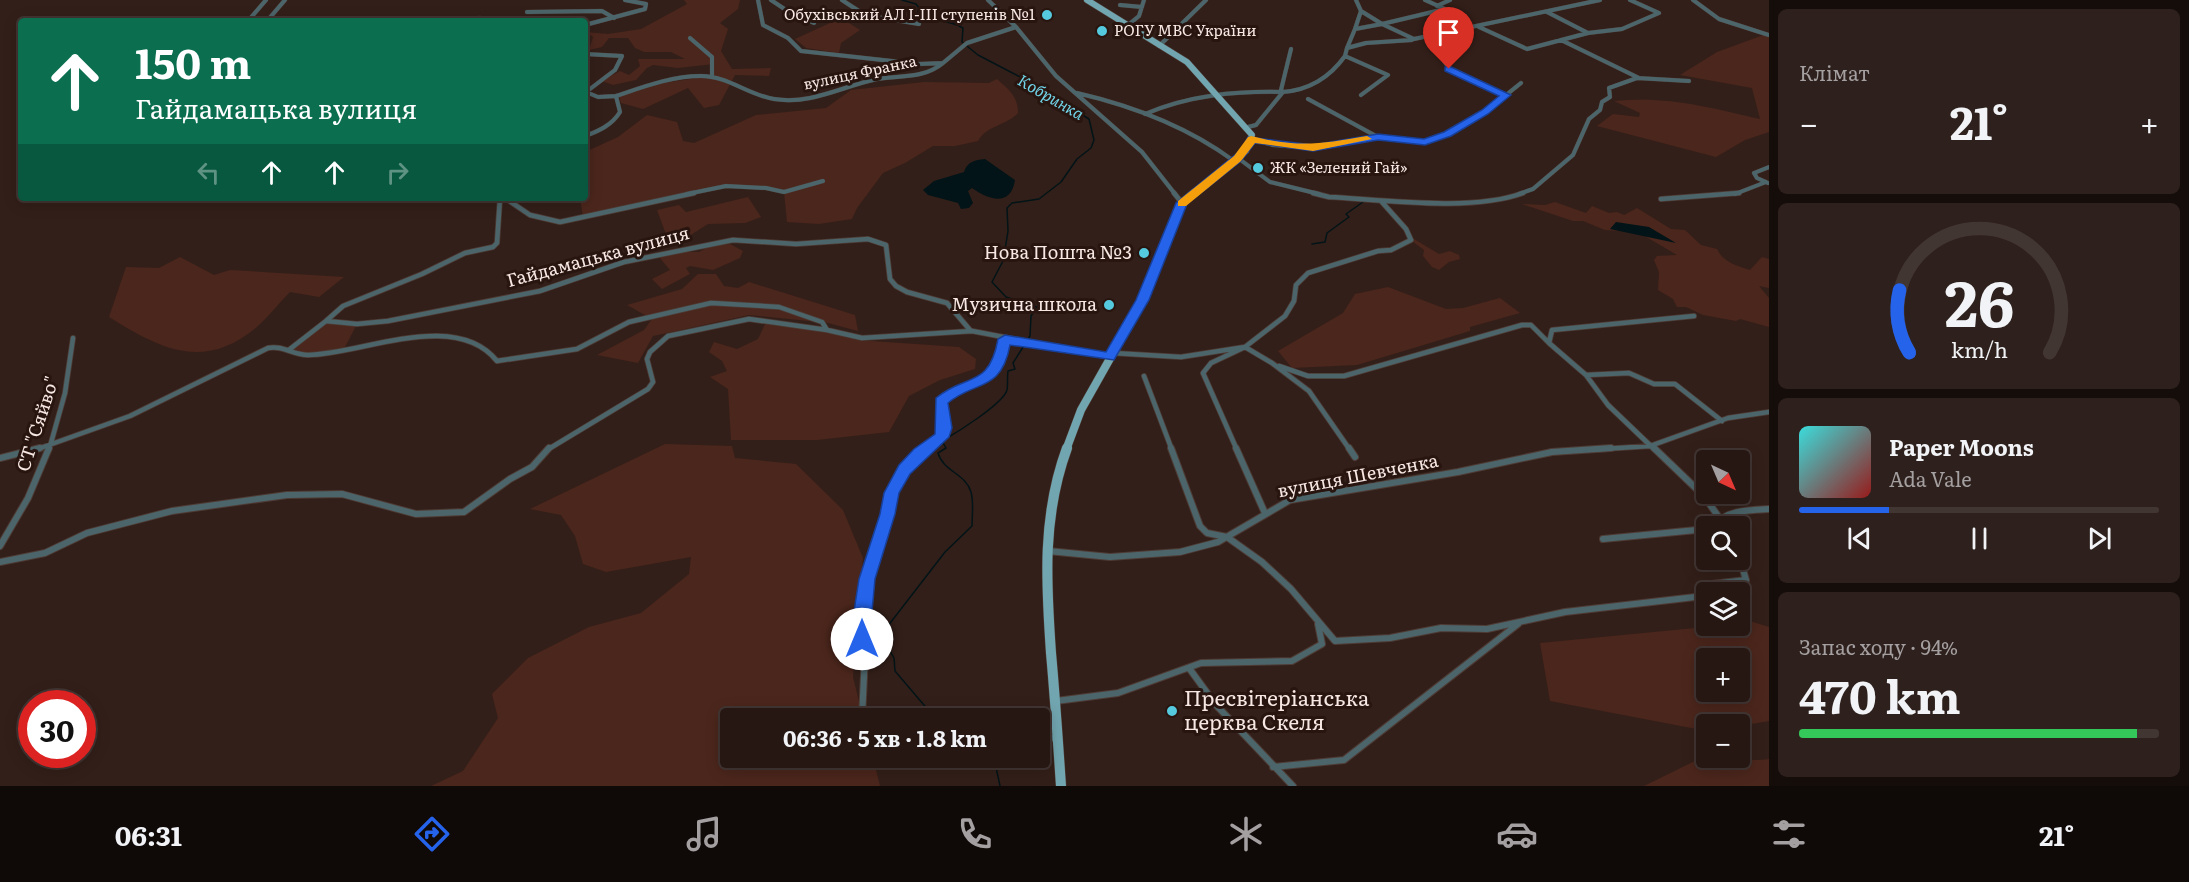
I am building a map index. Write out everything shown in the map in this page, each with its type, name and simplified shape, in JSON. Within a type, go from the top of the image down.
[{"type":"main road","points":[[1061,786],[1046,551],[1052,495],[1059,468],[1081,410],[1143,300],[1182,203],[1246,151],[1251,139],[1248,127],[1187,62],[1087,0]]},
{"type":"street","points":[[251,18],[266,0]]},
{"type":"street","points":[[270,18],[285,0]]},
{"type":"street","points":[[588,24],[645,9],[646,4],[625,0]]},
{"type":"street","points":[[758,0],[763,25],[788,38],[801,51],[919,64],[943,63]]},
{"type":"street","points":[[771,0],[792,14],[814,23]]},
{"type":"street","points":[[842,0],[865,15],[918,24]]},
{"type":"street","points":[[988,0],[1016,27],[1056,76],[1142,152],[1182,203]]},
{"type":"street","points":[[1127,26],[1140,16],[1144,0]]},
{"type":"street","points":[[1159,46],[1206,0]]},
{"type":"street","points":[[1356,0],[1361,11],[1414,39]]},
{"type":"street","points":[[1425,0],[1457,15],[1437,21]]},
{"type":"street","points":[[1437,6],[1450,0]]},
{"type":"street","points":[[1347,48],[1366,43],[1427,37],[1600,0]]},
{"type":"street","points":[[1479,27],[1527,49],[1588,33],[1622,29],[1659,13],[1630,0]]},
{"type":"street","points":[[1693,0],[1719,19],[1769,35]]},
{"type":"street","points":[[1120,5],[1142,8]]},
{"type":"street","points":[[1355,29],[1444,9]]},
{"type":"street","points":[[527,12],[602,11],[614,18]]},
{"type":"street","points":[[1144,114],[1188,98],[1237,91],[1283,92],[1305,89],[1332,72],[1345,56],[1361,11]]},
{"type":"street","points":[[1547,12],[1588,33]]},
{"type":"street","name":"вулиця Франка","points":[[588,93],[598,97],[616,96],[663,82],[711,76],[735,82],[754,94],[791,100],[823,96],[876,79],[908,76],[939,67],[965,44],[1016,27]]},
{"type":"street","points":[[1427,37],[1449,69],[1506,95]]},
{"type":"street","points":[[690,38],[712,57],[711,76]]},
{"type":"street","points":[[1561,40],[1641,78]]},
{"type":"street","points":[[1283,92],[1281,90],[1291,49]]},
{"type":"street","name":"вулиця Франка","points":[[588,54],[611,53],[623,58],[614,72],[588,89]]},
{"type":"street","points":[[1345,56],[1388,75],[1361,95]]},
{"type":"street","points":[[1075,93],[1094,96],[1204,139],[1270,182],[1292,189],[1329,197],[1453,203],[1522,195],[1556,172],[1573,155],[1589,119],[1600,110],[1602,102],[1610,97],[1609,88],[1616,83],[1641,78],[1689,81]]},
{"type":"street","points":[[1251,139],[1273,145],[1313,148],[1378,137],[1425,142],[1434,140],[1485,112],[1521,83]]},
{"type":"street","points":[[1248,127],[1256,125],[1283,92]]},
{"type":"street","points":[[588,135],[611,124],[617,118],[620,112],[616,96]]},
{"type":"street","points":[[1308,99],[1341,119],[1378,137]]},
{"type":"street","points":[[1768,183],[1754,173],[1769,167]]},
{"type":"street","points":[[508,201],[546,222],[560,222],[726,186],[766,188],[784,192],[823,181]]},
{"type":"street","points":[[1661,199],[1734,195],[1768,183]]},
{"type":"street","name":"Гайдамацька вулиця","points":[[290,349],[343,306],[422,274],[465,253],[493,247],[497,243],[500,201]]},
{"type":"street","points":[[1264,511],[1203,373],[1211,363],[1245,347],[1285,316],[1294,301],[1296,285],[1308,273],[1378,251],[1391,250],[1411,240],[1406,229],[1381,201]]},
{"type":"street","name":"Гайдамацька вулиця","points":[[326,321],[357,324],[388,321],[540,291],[578,280],[624,262],[733,240],[796,244],[868,239],[886,245],[890,279],[896,286],[907,292],[933,297],[947,303],[963,325],[972,331]]},
{"type":"street","points":[[0,458],[50,446],[148,408],[255,352],[279,346],[306,355],[428,336],[448,336],[488,348],[497,361],[577,350],[629,322],[711,303],[779,307],[822,322],[827,330]]},
{"type":"street","points":[[1549,343],[1552,330],[1694,316]]},
{"type":"street","points":[[0,562],[38,555],[87,533],[172,511],[287,495],[328,492],[416,514],[464,512],[510,479],[532,467],[545,451],[648,389],[653,382],[647,367],[650,352],[668,336],[749,319],[870,338],[972,331],[1029,344],[1110,355],[1181,357],[1245,347],[1272,363],[1309,391],[1355,457]]},
{"type":"street","points":[[1272,363],[1308,376],[1344,376],[1466,344],[1480,336],[1522,325],[1531,326],[1586,375],[1612,410],[1720,516]]},
{"type":"street","name":"СТ \"Сяйво\"","points":[[0,546],[35,484],[50,446],[70,375],[73,338]]},
{"type":"street","points":[[862,708],[865,654],[860,624],[867,579],[888,514],[891,493],[904,470],[920,453],[941,437],[945,428],[941,401],[950,394],[986,380],[1002,356],[1005,339]]},
{"type":"street","points":[[1586,375],[1629,373],[1654,384],[1675,384],[1722,421]]},
{"type":"street","points":[[1144,376],[1197,522],[1206,533],[1227,537],[1262,562],[1291,589],[1335,641],[1390,638],[1442,628],[1487,629],[1565,612],[1704,596],[1712,584],[1746,580],[1744,570]]},
{"type":"street","name":"вулиця Шевченка","points":[[1046,551],[1089,558],[1180,552],[1199,548],[1227,537],[1264,511],[1290,500],[1458,472],[1552,452],[1650,446],[1722,421],[1769,412]]},
{"type":"street","points":[[1724,516],[1745,510],[1769,509]]},
{"type":"street","points":[[1603,539],[1696,530]]},
{"type":"street","points":[[1056,701],[1118,693],[1201,663],[1292,661],[1322,644],[1318,622]]},
{"type":"street","points":[[1273,767],[1344,760],[1520,623]]},
{"type":"street","points":[[1189,668],[1216,705],[1293,786]]},
{"type":"street","points":[[1050,738],[1059,738]]},
{"type":"shaded area","points":[[684,0],[740,0],[738,9],[720,23],[728,29],[721,51],[732,69],[771,68],[769,76],[735,75],[719,105],[704,108],[688,88],[643,109],[621,103],[619,96],[663,83],[711,76],[714,74],[714,64],[678,68],[653,65],[636,80],[613,85],[602,81],[620,71],[629,75],[640,66],[638,59],[685,59],[671,52],[644,52],[635,48],[628,38],[609,38],[602,47],[589,50],[593,37],[588,32],[608,34],[641,29],[687,4]]},
{"type":"shaded area","points":[[841,18],[860,30],[841,43],[839,53],[806,48],[795,39]]},
{"type":"shaded area","points":[[1769,33],[1769,132],[1745,140],[1716,157],[1597,126],[1613,114],[1639,117],[1640,113],[1614,101],[1634,100],[1671,101],[1760,119],[1752,88],[1680,75],[1717,52]]},
{"type":"shaded area","points":[[997,79],[1009,90],[1015,98],[1018,113],[986,132],[978,141],[955,146],[933,146],[883,173],[857,208],[852,219],[819,224],[787,222],[784,192],[734,187],[683,193],[583,217],[580,201],[588,201],[588,151],[618,137],[647,115],[677,122],[683,141],[694,143],[756,115],[826,108],[851,90],[924,82],[989,83]]},
{"type":"shaded area","points":[[985,159],[1015,180],[1013,189],[1004,198],[991,198],[972,188],[968,191],[973,203],[969,208],[961,209],[958,203],[928,195],[923,190],[934,181],[964,172],[972,162]]},
{"type":"shaded area","points":[[748,197],[761,217],[745,223],[708,224],[686,238],[667,237],[657,210],[679,205],[686,212]]},
{"type":"shaded area","points":[[1555,202],[1586,213],[1592,206],[1609,213],[1617,212],[1624,215],[1637,208],[1671,229],[1685,230],[1701,245],[1717,249],[1727,260],[1750,270],[1762,257],[1769,259],[1769,288],[1759,286],[1769,298],[1769,327],[1740,319],[1736,321],[1703,315],[1686,307],[1677,307],[1673,299],[1658,290],[1659,272],[1654,260],[1657,256],[1677,255],[1638,232],[1605,230],[1583,221],[1573,221],[1522,204],[1545,205]]},
{"type":"shaded area","points":[[1616,222],[1649,227],[1676,243],[1610,229]]},
{"type":"shaded area","points":[[1414,239],[1439,254],[1450,251],[1459,255],[1460,259],[1449,262],[1439,270],[1432,267],[1423,256],[1424,250],[1412,241]]},
{"type":"shaded area","points":[[730,244],[743,251],[740,258],[713,270],[690,266],[686,268],[690,274],[662,289],[652,279],[670,270],[660,258],[674,252],[699,252],[710,246]]},
{"type":"shaded area","points":[[180,257],[214,275],[230,270],[344,277],[319,297],[290,292],[258,326],[238,340],[220,348],[201,352],[183,351],[165,346],[109,317],[126,267],[159,268]]},
{"type":"shaded area","points":[[698,274],[716,274],[724,286],[738,288],[749,282],[855,315],[858,331],[828,323],[749,315],[653,336],[638,363],[597,355],[644,330],[652,319],[627,305],[682,289]]},
{"type":"shaded area","points":[[1388,287],[1446,309],[1463,308],[1500,298],[1520,313],[1470,327],[1470,331],[1357,365],[1292,368],[1278,351],[1343,313],[1355,294]]},
{"type":"shaded area","points":[[326,321],[357,324],[343,351],[306,355],[290,349]]},
{"type":"shaded area","points":[[766,322],[822,331],[857,340],[959,347],[976,359],[975,369],[940,380],[909,396],[889,432],[817,440],[731,440],[728,389],[710,377],[727,371],[722,361],[709,352],[714,342],[737,349],[758,339]]},
{"type":"shaded area","points":[[665,444],[732,446],[735,458],[796,464],[843,510],[863,558],[853,677],[861,708],[720,708],[720,768],[876,768],[880,786],[431,786],[463,771],[498,718],[492,694],[528,658],[589,627],[641,613],[689,574],[691,557],[606,572],[583,564],[575,536],[561,515],[530,509]]},
{"type":"shaded area","points":[[1750,622],[1769,627],[1769,721],[1750,724],[1750,714],[1696,714],[1696,729],[1550,701],[1540,643],[1696,628],[1696,636],[1750,636]]},
{"type":"shaded area","points":[[1769,759],[1769,786],[1644,786],[1696,760],[1696,768],[1750,768],[1750,760]]},
{"type":"waterway","name":"Кобринка","points":[[902,0],[916,4],[919,8],[917,14],[963,28],[962,42],[978,55],[1026,80],[1089,119],[1094,140],[1091,148],[1077,159],[1061,182],[1039,199],[1012,203],[1007,208],[1008,231],[1004,256]]},
{"type":"waterway","points":[[1312,244],[1325,242],[1327,233],[1349,217],[1346,214],[1363,202]]},
{"type":"waterway","name":"Кобринка","points":[[926,708],[895,671],[894,658],[885,642],[884,631],[945,552],[972,526],[971,492],[960,476],[945,464],[938,453],[946,448],[942,441],[978,418],[1004,396],[1007,390],[1008,371],[1015,369],[1013,363],[1030,336],[1031,316],[1037,307],[1006,297],[992,282],[1003,261]]},
{"type":"waterway","name":"Кобринка","points":[[996,768],[1000,786]]},
{"type":"slow traffic","points":[[1182,203],[1246,151],[1251,139],[1273,145],[1313,148],[1367,139]]},
{"type":"place","name":"Обухівський АЛ І-ІІІ ступенів №1","points":[[1047,15]]},
{"type":"place","name":"РОГУ МВС України","points":[[1102,31]]},
{"type":"place","name":"ЖК «Зелений Гай»","points":[[1258,168]]},
{"type":"place","name":"Нова Пошта №3","points":[[1144,253]]},
{"type":"place","name":"Музична школа","points":[[1109,305]]},
{"type":"place","name":"Пресвітеріанська церква Скеля","points":[[1172,711]]},
{"type":"route","points":[[862,639],[860,624],[867,579],[888,514],[891,493],[904,470],[920,453],[941,437],[945,428],[941,401],[950,394],[986,380],[1002,356],[1005,339],[1109,357],[1143,300],[1171,225],[1182,203],[1246,151],[1251,139],[1273,145],[1313,148],[1378,137],[1425,142],[1448,134],[1485,112],[1506,95],[1449,69]]}]
